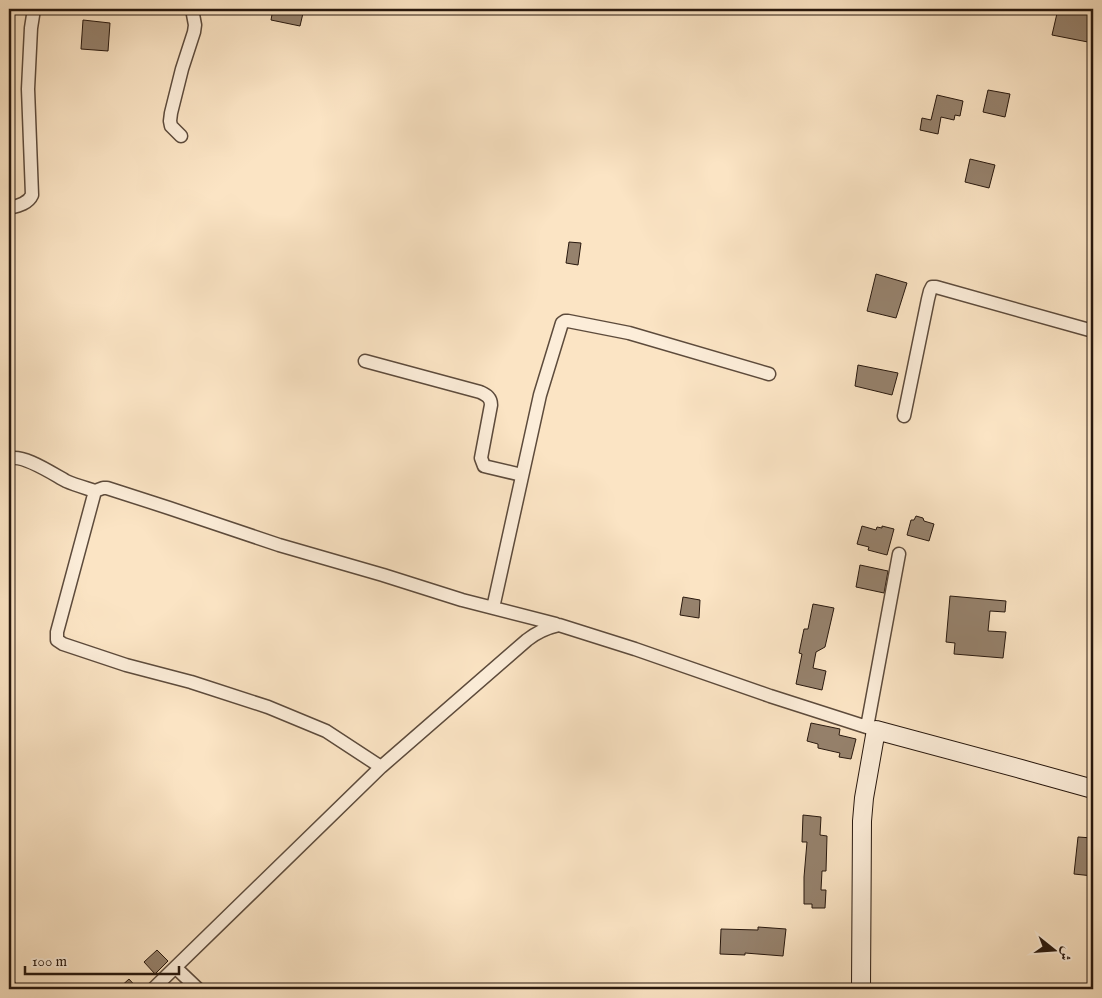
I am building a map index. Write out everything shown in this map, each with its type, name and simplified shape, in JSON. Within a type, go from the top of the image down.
[{"type":"main road","points":[[861,989],[862,821],[872,728],[1093,790]]},
{"type":"street","points":[[9,208],[26,202],[32,195],[28,90],[31,28],[34,9]]},
{"type":"street","points":[[181,136],[171,126],[170,113],[194,32],[195,25],[192,9]]},
{"type":"street","points":[[904,416],[932,287],[946,289],[1093,331]]},
{"type":"street","points":[[492,608],[540,395],[562,323],[565,321],[629,333],[769,374]]},
{"type":"street","points":[[365,361],[485,394],[491,400],[491,404],[481,458],[482,464],[522,474]]},
{"type":"street","points":[[9,459],[17,458],[30,462],[65,480],[96,491],[107,488],[279,545],[492,608],[559,625],[872,728],[899,554]]},
{"type":"street","points":[[96,491],[57,632],[57,640],[63,644],[126,665],[191,682],[268,707],[326,732],[381,767]]},
{"type":"street","points":[[152,989],[176,968],[381,767],[536,632],[559,625]]},
{"type":"street","points":[[176,968],[198,989]]},
{"type":"building","points":[[273,9],[304,9],[300,26],[271,20]]},
{"type":"building","points":[[1058,9],[1093,9],[1093,43],[1052,35]]},
{"type":"building","points":[[83,20],[110,23],[108,51],[81,49]]},
{"type":"building","points":[[988,90],[1010,94],[1005,117],[983,112]]},
{"type":"building","points":[[937,95],[963,101],[960,116],[955,115],[954,120],[941,117],[938,134],[920,130],[922,118],[931,120]]},
{"type":"building","points":[[970,159],[995,165],[989,188],[965,182]]},
{"type":"building","points":[[569,242],[581,243],[578,265],[566,263]]},
{"type":"building","points":[[876,274],[907,283],[896,318],[867,311]]},
{"type":"building","points":[[858,365],[898,373],[892,395],[855,386]]},
{"type":"building","points":[[916,516],[934,524],[929,541],[907,535],[911,520],[914,520]]},
{"type":"building","points":[[862,526],[876,530],[877,527],[882,528],[882,526],[894,529],[887,555],[868,550],[869,547],[857,544]]},
{"type":"building","points":[[860,565],[888,571],[884,593],[856,587]]},
{"type":"building","points":[[950,596],[1006,601],[1005,612],[990,611],[988,631],[1006,632],[1003,658],[954,654],[955,643],[946,642]]},
{"type":"building","points":[[683,597],[700,600],[699,618],[680,615]]},
{"type":"building","points":[[813,604],[834,608],[825,647],[816,652],[813,668],[826,671],[822,690],[796,684],[802,654],[799,653],[804,629],[808,629]]},
{"type":"building","points":[[811,723],[840,729],[839,735],[856,739],[851,759],[839,757],[840,753],[818,748],[818,744],[807,741]]},
{"type":"building","points":[[803,815],[821,817],[820,835],[827,836],[826,871],[822,871],[821,890],[826,890],[825,908],[812,908],[812,904],[804,904],[807,842],[802,842]]},
{"type":"building","points":[[1078,837],[1093,838],[1093,876],[1074,874]]},
{"type":"building","points":[[758,927],[786,929],[783,956],[745,953],[745,955],[720,954],[721,929],[758,930]]},
{"type":"building","points":[[157,950],[168,961],[155,974],[144,962]]},
{"type":"building","points":[[129,979],[138,989],[118,989]]}]
